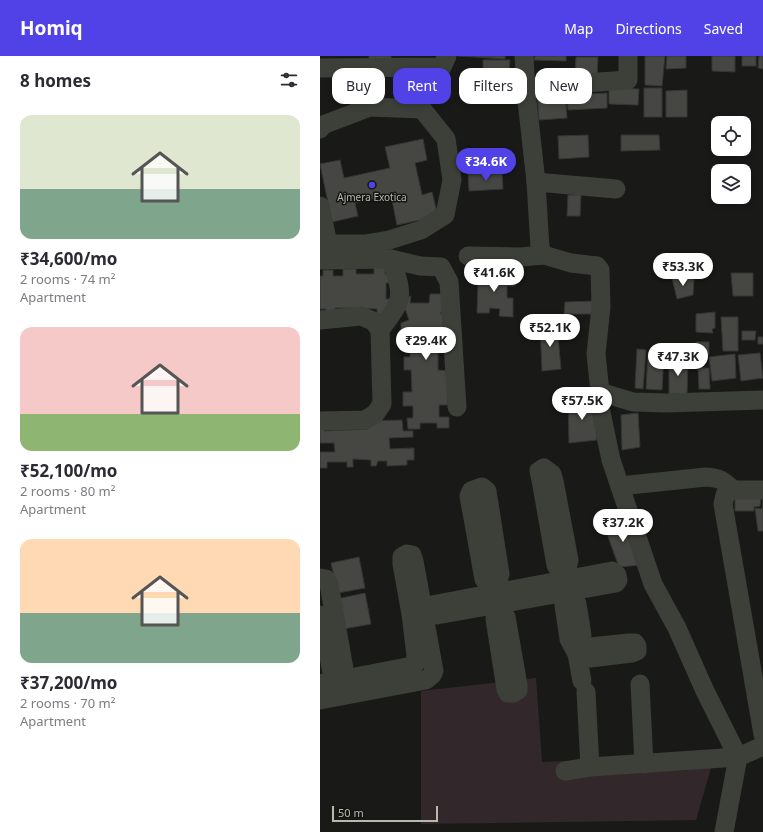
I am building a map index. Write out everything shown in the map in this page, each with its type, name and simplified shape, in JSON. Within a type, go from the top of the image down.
[{"type":"street","points":[[320,68],[442,66],[447,56]]},
{"type":"street","points":[[524,56],[524,68]]},
{"type":"street","points":[[527,86],[628,80],[628,56]]},
{"type":"street","points":[[527,103],[536,182],[540,248],[544,255]]},
{"type":"street","points":[[320,129],[323,125],[370,107],[422,109],[446,139],[452,180],[444,215],[420,230],[389,240],[323,249]]},
{"type":"street","points":[[536,182],[616,189]]},
{"type":"street","points":[[320,206],[323,249]]},
{"type":"street","points":[[323,249],[391,259],[420,266],[441,267],[449,282],[457,407]]},
{"type":"street","points":[[468,256],[520,257],[544,255],[571,263],[597,266],[600,270],[601,307],[596,354],[600,392],[597,393],[611,460],[653,584],[677,628],[705,691],[738,757],[724,832]]},
{"type":"street","points":[[320,421],[365,420],[375,414],[382,404],[380,330],[398,304],[399,293],[398,280],[391,259]]},
{"type":"street","points":[[320,320],[361,316],[373,321],[380,330]]},
{"type":"street","points":[[600,392],[633,402],[660,403],[763,400]]},
{"type":"street","points":[[620,486],[706,477],[724,481],[733,490]]},
{"type":"street","points":[[763,490],[733,490],[725,495],[723,504],[763,734]]},
{"type":"street","points":[[320,578],[326,579],[329,584],[344,669],[340,688]]},
{"type":"street","points":[[418,613],[432,605],[495,599],[566,585],[577,604],[582,635],[577,654],[584,686],[590,767]]},
{"type":"street","points":[[415,664],[418,613]]},
{"type":"street","points":[[320,684],[340,688],[426,680],[434,671],[418,613]]},
{"type":"street","points":[[320,615],[332,674],[340,688]]},
{"type":"street","points":[[320,700],[340,688],[415,664]]},
{"type":"street","points":[[415,664],[432,675]]},
{"type":"street","points":[[640,684],[644,764]]},
{"type":"street","points":[[565,771],[590,767],[738,757],[763,746]]},
{"type":"shaded area","points":[[536,678],[542,762],[715,754],[696,820],[421,824],[421,691]]},
{"type":"building","points":[[369,56],[391,56],[391,61],[369,61]]},
{"type":"building","points":[[458,56],[505,56],[505,59]]},
{"type":"building","points":[[535,56],[566,56],[566,61],[534,60]]},
{"type":"building","points":[[645,56],[665,56],[662,86],[645,85]]},
{"type":"building","points":[[667,56],[686,56],[686,68],[666,69]]},
{"type":"building","points":[[712,56],[735,56],[735,72],[712,71]]},
{"type":"building","points":[[742,56],[756,56],[756,66],[742,66]]},
{"type":"building","points":[[759,56],[763,56],[763,69],[758,68]]},
{"type":"building","points":[[576,57],[598,57],[597,78],[592,78],[592,68],[575,68]]},
{"type":"building","points":[[483,60],[510,60],[509,68],[483,68]]},
{"type":"building","points":[[609,88],[639,89],[638,105],[609,104]]},
{"type":"building","points":[[644,88],[662,88],[662,117],[644,117]]},
{"type":"building","points":[[687,90],[687,117],[666,117],[666,91]]},
{"type":"building","points":[[607,93],[607,108],[568,110],[568,104],[592,104],[592,94]]},
{"type":"building","points":[[538,104],[566,104],[567,118],[539,120]]},
{"type":"building","points":[[588,135],[589,157],[559,159],[558,136]]},
{"type":"building","points":[[621,135],[659,135],[660,150],[621,151]]},
{"type":"building","name":"Ajmera Exotica","points":[[423,139],[427,160],[415,163],[422,195],[432,192],[438,216],[397,225],[391,195],[355,203],[358,216],[332,222],[320,164],[340,160],[344,178],[390,168],[385,147]]},
{"type":"building","points":[[502,172],[503,189],[469,191],[468,174]]},
{"type":"building","points":[[568,195],[581,195],[580,216],[567,216]]},
{"type":"building","points":[[374,266],[385,266],[385,274],[392,274],[392,283],[386,283],[386,299],[392,299],[382,314],[377,314],[377,309],[335,308],[335,315],[326,314],[326,309],[320,309],[320,276],[323,276],[323,270],[333,270],[333,276],[343,276],[343,269],[356,269],[356,274],[374,274]]},
{"type":"building","points":[[472,267],[482,268],[482,281],[504,282],[504,270],[516,271],[515,286],[507,286],[507,298],[513,298],[513,317],[499,316],[500,309],[490,308],[489,313],[477,313],[478,282],[472,282]]},
{"type":"building","points":[[731,273],[753,273],[753,296],[733,296]]},
{"type":"building","points":[[672,278],[694,279],[693,295],[677,299]]},
{"type":"building","points":[[430,294],[447,294],[446,313],[440,313],[445,314],[445,335],[438,335],[438,370],[447,371],[448,405],[439,405],[439,417],[449,417],[449,428],[437,428],[437,423],[420,423],[420,429],[408,429],[407,418],[413,418],[413,406],[403,406],[403,392],[412,392],[411,370],[404,370],[404,357],[410,357],[409,336],[401,336],[401,323],[409,320],[402,299],[411,296],[410,303],[429,303]]},
{"type":"building","points":[[596,301],[595,314],[564,314],[565,302]]},
{"type":"building","points":[[715,312],[715,328],[712,329],[713,333],[696,332],[696,314]]},
{"type":"building","points":[[721,317],[738,317],[738,351],[723,351]]},
{"type":"building","points":[[540,324],[557,325],[561,369],[542,371]]},
{"type":"building","points":[[742,331],[756,331],[755,340],[742,340]]},
{"type":"building","points":[[758,337],[763,337],[763,344],[758,344]]},
{"type":"building","points":[[696,342],[709,342],[709,355],[696,354]]},
{"type":"building","points":[[637,349],[646,350],[643,389],[635,388]]},
{"type":"building","points":[[648,353],[664,354],[662,390],[646,389]]},
{"type":"building","points":[[760,353],[763,378],[741,381],[738,355]]},
{"type":"building","points":[[735,354],[736,378],[712,381],[709,357]]},
{"type":"building","points":[[669,359],[688,360],[687,394],[669,394]]},
{"type":"building","points":[[698,368],[709,368],[710,389],[699,389]]},
{"type":"building","points":[[593,400],[597,440],[569,443],[568,401]]},
{"type":"building","points":[[638,413],[640,447],[622,450],[621,415]]},
{"type":"building","points":[[402,420],[403,431],[413,431],[413,437],[389,438],[390,449],[414,448],[414,460],[407,460],[407,465],[387,466],[387,461],[378,461],[376,466],[371,466],[371,460],[353,459],[353,467],[347,467],[347,462],[327,462],[327,468],[320,468],[320,452],[335,452],[334,443],[320,443],[320,422],[323,422],[324,431],[368,429],[368,421]]},
{"type":"building","points":[[735,494],[761,495],[760,506],[754,507],[754,511],[735,511]]},
{"type":"building","points":[[763,499],[763,531],[758,531],[755,508],[762,509]]},
{"type":"building","points":[[628,520],[641,565],[619,567],[603,523]]},
{"type":"building","points":[[359,557],[365,588],[338,593],[331,563]]},
{"type":"building","points":[[365,593],[371,624],[343,629],[337,599]]},
{"type":"place","name":"Ajmera Exotica","points":[[372,185]]}]
